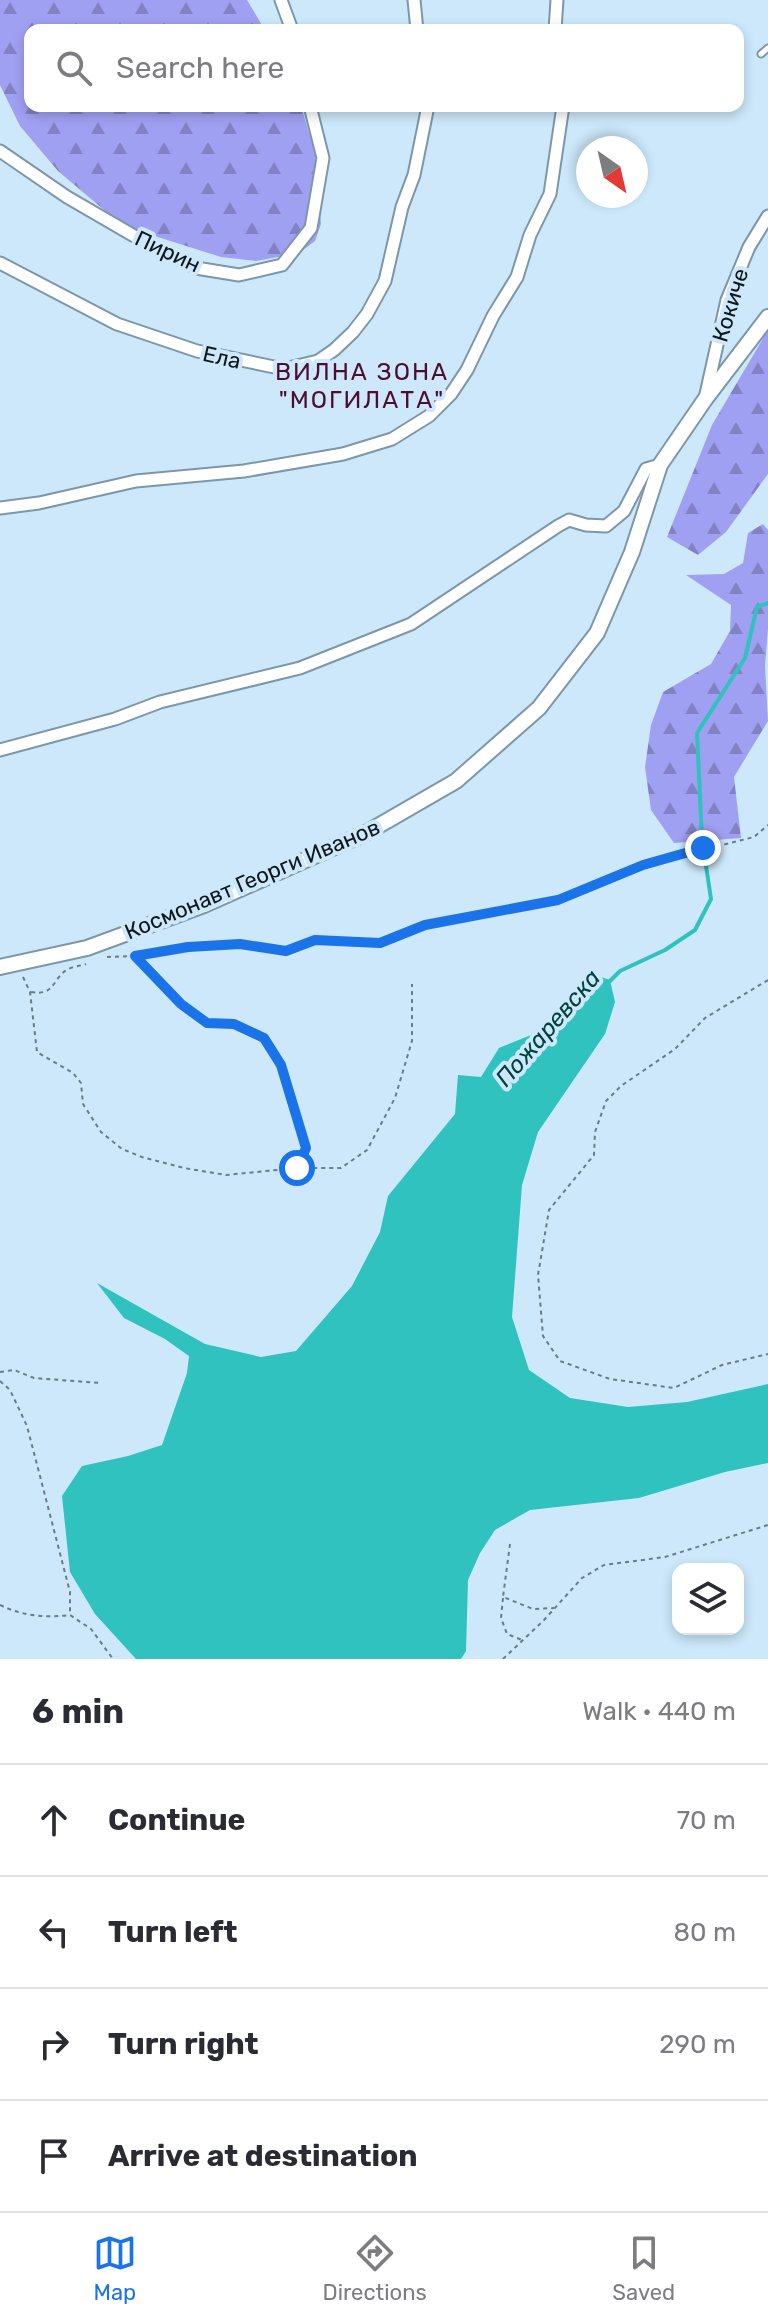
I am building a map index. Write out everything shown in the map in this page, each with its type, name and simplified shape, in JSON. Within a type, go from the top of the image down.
[{"type":"street","points":[[281,0],[290,24]]},
{"type":"street","points":[[414,0],[416,24]]},
{"type":"street","points":[[555,24],[557,0]]},
{"type":"street","name":"Пирин","points":[[0,151],[67,197],[148,244],[196,268],[239,275],[282,265],[311,228],[323,158],[312,112]]},
{"type":"street","name":"Ела","points":[[0,263],[117,324],[197,351],[284,369],[318,361],[353,332],[385,281],[402,207],[414,175],[427,112]]},
{"type":"street","points":[[0,508],[39,503],[136,481],[244,471],[343,454],[392,439],[429,416],[451,394],[467,370],[493,316],[517,277],[530,235],[550,194],[562,112]]},
{"type":"street","name":"Кокиче","points":[[706,398],[727,300],[749,247],[768,216]]},
{"type":"street","name":"Космонавт Георги Иванов","points":[[0,967],[87,948],[204,905],[366,833],[456,781],[539,708],[597,633],[632,552],[660,465],[768,317]]},
{"type":"street","points":[[0,750],[115,719],[160,702],[300,668],[411,624],[569,520],[606,526],[624,511],[646,469],[660,465]]},
{"type":"lane","points":[[761,54],[768,48]]},
{"type":"path","points":[[105,957],[240,944],[286,951],[315,940],[380,943],[425,925],[558,900],[643,865],[754,837],[768,825]]},
{"type":"path","points":[[135,956],[181,1004],[207,1023],[234,1024],[264,1038],[281,1065],[306,1148],[297,1168]]},
{"type":"path","points":[[30,992],[40,994],[55,986],[64,971],[91,962]]},
{"type":"path","points":[[18,965],[30,992],[37,1052],[73,1073],[81,1083],[83,1104],[101,1132],[122,1149],[184,1168],[226,1175],[297,1168],[341,1168],[367,1150],[395,1098],[412,1041],[412,984]]},
{"type":"path","points":[[768,980],[705,1018],[675,1049],[621,1086],[606,1101],[595,1132],[594,1155],[549,1210],[538,1275],[543,1336],[560,1361],[610,1379],[674,1388],[722,1365],[768,1354]]},
{"type":"path","points":[[0,1372],[14,1370],[34,1378],[100,1383]]},
{"type":"path","points":[[0,1381],[10,1390],[27,1426],[70,1592],[70,1615]]},
{"type":"path","points":[[503,1659],[582,1578],[604,1565],[665,1557],[768,1525]]},
{"type":"path","points":[[510,1544],[501,1618],[507,1634],[523,1640]]},
{"type":"path","points":[[503,1597],[533,1609],[555,1608]]},
{"type":"path","points":[[0,1605],[17,1613],[57,1617],[70,1615],[91,1629],[113,1659]]},
{"type":"green space","points":[[0,0],[247,0],[261,24],[24,24],[24,112],[303,112],[315,153],[321,224],[315,241],[299,253],[256,261],[221,257],[145,233],[116,220],[58,171],[20,126],[0,85]]},
{"type":"green space","points":[[768,330],[768,474],[726,532],[698,555],[667,537],[712,425]]},
{"type":"green space","points":[[763,524],[768,530],[765,666],[768,721],[734,777],[741,838],[674,843],[651,810],[645,767],[651,725],[663,692],[711,664],[730,631],[731,605],[686,575],[724,574],[743,563],[748,533]]},
{"type":"water","points":[[595,975],[610,980],[615,1002],[605,1034],[538,1132],[522,1185],[512,1317],[529,1370],[570,1398],[628,1407],[687,1402],[768,1384],[768,1463],[725,1472],[639,1498],[530,1510],[495,1530],[468,1580],[466,1651],[461,1659],[136,1659],[95,1614],[70,1572],[62,1496],[82,1466],[162,1445],[187,1373],[189,1356],[165,1339],[124,1318],[97,1283],[205,1344],[261,1357],[296,1351],[352,1286],[380,1232],[388,1196],[455,1114],[458,1075],[481,1077],[499,1048],[541,1031]]},
{"type":"waterway","name":"Пожаревска","points":[[608,983],[620,971],[665,950],[695,930],[711,899],[702,839],[697,733],[745,658],[757,607],[768,603]]},
{"type":"district","name":"ВИЛНА ЗОНА \"МОГИЛАТА\"","points":[[362,386]]},
{"type":"route","points":[[297,1168],[306,1148],[281,1065],[264,1038],[234,1024],[207,1023],[181,1004],[135,956],[188,947],[240,944],[286,951],[315,940],[380,943],[425,925],[558,900],[643,865],[703,848]]}]
